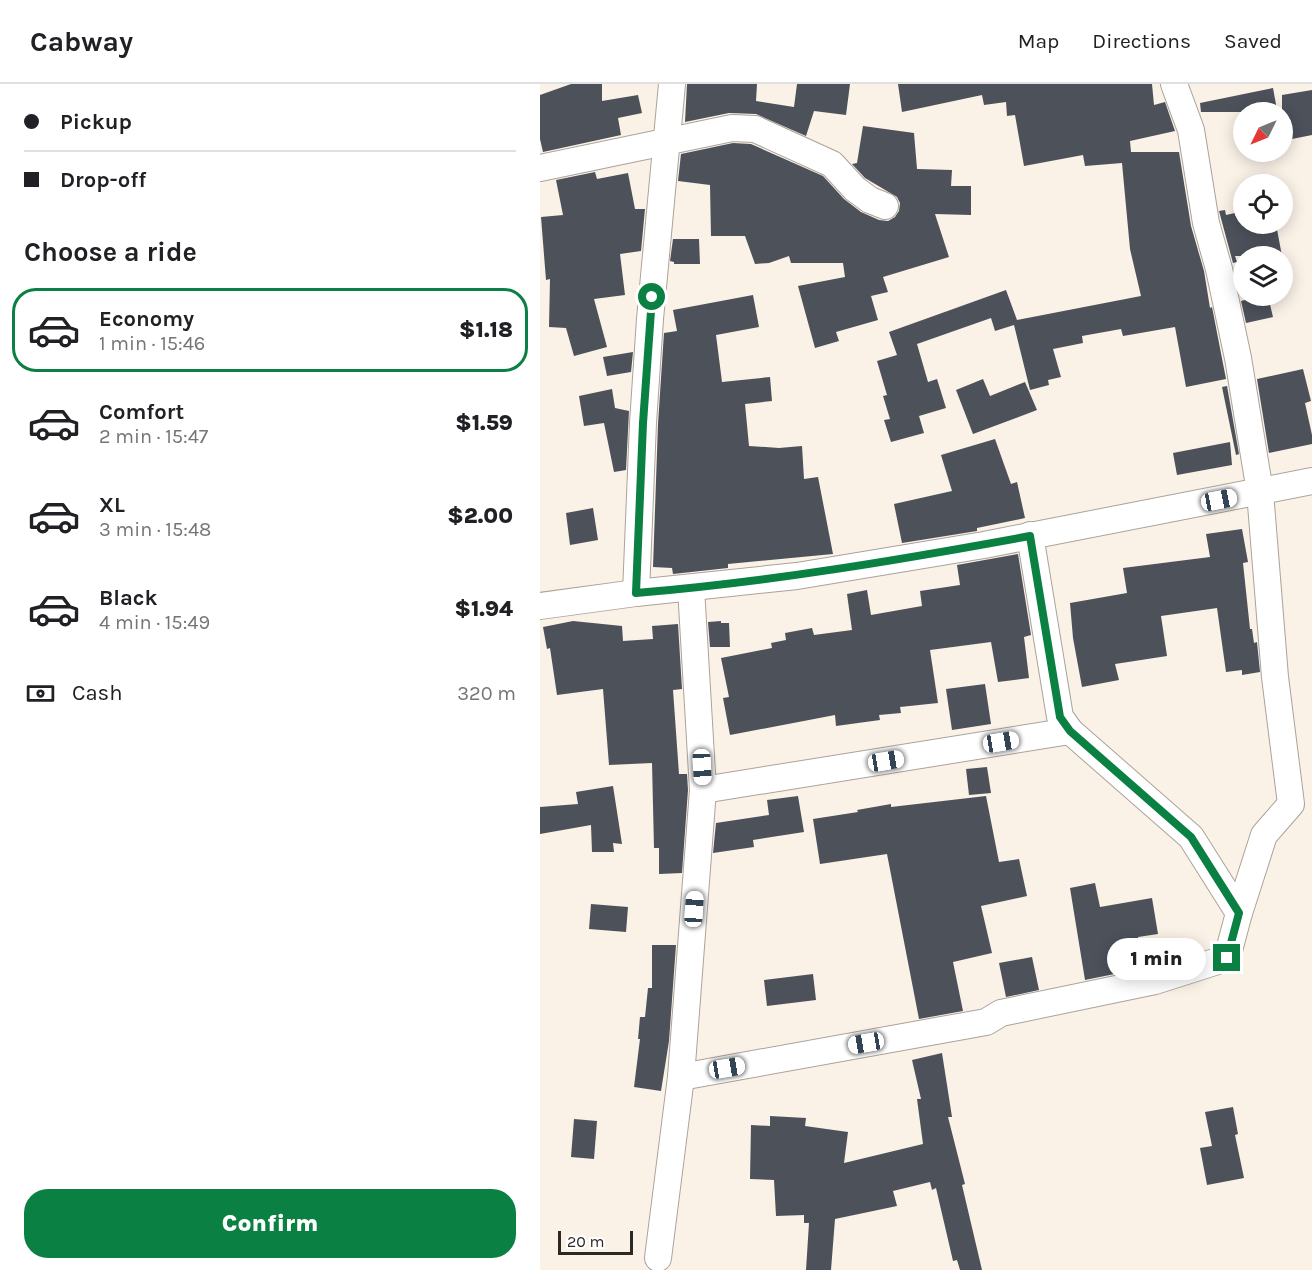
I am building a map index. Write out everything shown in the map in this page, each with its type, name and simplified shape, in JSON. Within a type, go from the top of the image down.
[{"type":"street","points":[[636,593],[649,342],[672,84]]},
{"type":"street","points":[[681,1077],[986,1022],[1001,1013],[1155,981],[1227,958],[1264,835],[1291,804],[1275,677],[1260,492],[1238,358],[1219,269],[1206,223],[1191,130],[1174,84]]},
{"type":"street","points":[[540,168],[732,128],[755,129],[832,164],[855,189],[870,200],[885,206]]},
{"type":"street","points":[[540,606],[797,576],[1030,536],[1312,481]]},
{"type":"street","points":[[1030,536],[1060,717],[1070,731],[1191,837],[1239,913]]},
{"type":"street","points":[[658,1258],[681,1077],[703,790],[691,588]]},
{"type":"street","points":[[703,790],[1070,731]]},
{"type":"building","points":[[571,84],[602,84],[602,101],[638,95],[642,113],[618,118],[621,135],[543,152],[540,139],[540,95]]},
{"type":"building","points":[[687,84],[757,84],[756,101],[794,107],[797,84],[850,84],[846,115],[814,111],[806,136],[756,114],[729,113],[685,122]]},
{"type":"building","points":[[898,84],[1152,84],[1154,105],[1165,102],[1175,131],[1130,141],[1131,152],[1179,152],[1191,226],[1204,271],[1226,379],[1186,387],[1175,327],[1123,336],[1121,329],[1082,336],[1083,343],[1053,349],[1061,377],[1048,380],[1049,385],[1030,390],[1014,325],[995,331],[991,318],[917,344],[928,382],[937,379],[946,408],[919,416],[924,433],[891,442],[884,420],[890,419],[883,396],[887,395],[877,361],[897,355],[889,332],[1006,290],[1017,320],[1141,296],[1130,249],[1122,163],[1085,166],[1083,155],[1024,166],[1015,115],[1007,116],[1006,102],[984,105],[982,95],[902,112]]},
{"type":"building","points":[[1273,88],[1276,102],[1233,102],[1233,112],[1201,112],[1200,103]]},
{"type":"building","points":[[1312,90],[1312,135],[1293,139],[1293,102],[1282,102],[1282,95]]},
{"type":"building","points":[[863,126],[914,133],[917,169],[952,170],[951,186],[971,186],[971,215],[935,214],[949,257],[883,277],[888,292],[871,296],[878,320],[836,332],[839,341],[815,348],[798,286],[845,277],[843,263],[791,263],[789,256],[769,263],[755,264],[745,236],[711,236],[710,185],[678,181],[681,154],[733,143],[751,144],[823,176],[844,199],[861,212],[879,220],[888,221],[899,211],[900,203],[897,197],[865,178],[852,164],[857,163]]},
{"type":"building","points":[[595,172],[597,179],[628,173],[635,209],[645,209],[641,251],[620,254],[625,295],[594,299],[607,347],[574,356],[566,328],[549,327],[550,279],[546,280],[541,217],[563,215],[556,180]]},
{"type":"building","points":[[1225,210],[1226,215],[1233,213],[1233,234],[1278,234],[1280,246],[1233,246],[1233,263],[1219,211]]},
{"type":"building","points":[[673,239],[699,239],[700,264],[674,264],[670,261]]},
{"type":"building","points":[[753,295],[759,327],[716,335],[722,382],[770,377],[772,401],[745,404],[749,446],[779,448],[802,446],[804,479],[818,477],[833,554],[728,564],[728,568],[673,574],[672,568],[653,567],[664,333],[677,331],[673,310]]},
{"type":"building","points":[[1242,306],[1270,306],[1273,317],[1246,323]]},
{"type":"building","points":[[633,352],[631,372],[607,376],[603,357]]},
{"type":"building","points":[[1303,369],[1311,401],[1305,403],[1312,444],[1269,453],[1257,379]]},
{"type":"building","points":[[983,379],[990,396],[1025,382],[1037,410],[973,434],[956,390]]},
{"type":"building","points":[[1227,386],[1239,454],[1236,455],[1222,387]]},
{"type":"building","points":[[612,389],[615,408],[629,411],[626,470],[614,472],[604,423],[584,426],[579,396]]},
{"type":"building","points":[[995,439],[1011,484],[1017,482],[1025,518],[977,528],[977,531],[902,543],[894,504],[952,491],[941,455]]},
{"type":"building","points":[[1230,442],[1232,465],[1177,475],[1173,453]]},
{"type":"building","points":[[593,508],[598,540],[570,545],[566,513]]},
{"type":"building","points":[[1242,529],[1248,562],[1243,563],[1250,629],[1252,629],[1254,643],[1257,642],[1260,672],[1242,675],[1242,670],[1226,672],[1217,608],[1161,616],[1167,656],[1115,664],[1119,680],[1082,687],[1073,638],[1070,603],[1127,593],[1123,568],[1210,557],[1206,534]]},
{"type":"building","points":[[1018,554],[1031,635],[1024,637],[1029,678],[998,682],[991,642],[930,650],[938,703],[900,707],[901,713],[879,715],[880,720],[836,726],[835,715],[730,735],[723,698],[729,697],[721,658],[772,648],[771,643],[786,640],[785,633],[812,628],[814,635],[852,630],[847,594],[867,590],[871,615],[922,606],[920,591],[960,585],[957,565]]},
{"type":"building","points":[[573,621],[622,626],[623,641],[653,639],[652,626],[678,624],[682,689],[673,690],[679,774],[687,774],[688,790],[682,873],[659,874],[659,848],[654,848],[652,763],[609,765],[603,689],[557,695],[550,648],[547,649],[543,627]]},
{"type":"building","points":[[721,621],[721,623],[729,623],[730,647],[710,647],[708,622]]},
{"type":"building","points":[[985,684],[991,724],[952,730],[946,689]]},
{"type":"building","points":[[987,767],[991,793],[969,795],[966,769]]},
{"type":"building","points":[[613,786],[622,844],[613,843],[614,852],[592,852],[591,825],[540,834],[540,807],[578,804],[576,792]]},
{"type":"building","points":[[798,796],[804,832],[753,840],[754,847],[713,853],[716,823],[769,815],[767,800]]},
{"type":"building","points":[[986,796],[999,862],[1019,859],[1027,896],[981,906],[992,953],[953,962],[963,1011],[919,1019],[887,854],[820,864],[813,819],[891,804],[891,807]]},
{"type":"building","points":[[1095,883],[1100,907],[1152,898],[1158,934],[1138,937],[1144,968],[1085,980],[1070,888]]},
{"type":"building","points":[[591,904],[628,907],[626,932],[589,929]]},
{"type":"building","points":[[652,945],[676,945],[669,1041],[661,1091],[634,1087],[640,1039],[638,1039],[640,1017],[645,1017],[648,988],[652,988]]},
{"type":"building","points":[[1032,957],[1039,990],[1006,997],[999,963]]},
{"type":"building","points":[[813,974],[816,1000],[767,1006],[764,980]]},
{"type":"building","points":[[942,1053],[952,1117],[948,1117],[965,1184],[962,1185],[982,1270],[960,1270],[957,1260],[953,1261],[936,1188],[932,1190],[930,1182],[893,1191],[897,1206],[835,1219],[831,1270],[806,1270],[809,1223],[804,1223],[804,1215],[776,1216],[774,1180],[750,1179],[751,1125],[770,1126],[770,1116],[806,1118],[805,1126],[848,1132],[844,1163],[923,1144],[917,1099],[921,1099],[912,1060]]},
{"type":"building","points":[[1233,1107],[1238,1134],[1235,1135],[1244,1178],[1207,1185],[1200,1148],[1212,1146],[1205,1112]]},
{"type":"building","points":[[574,1119],[597,1121],[594,1159],[571,1157]]},
{"type":"route","points":[[652,297],[643,423],[636,593],[797,576],[1030,536],[1060,717],[1070,731],[1191,837],[1239,913],[1227,958]]}]
